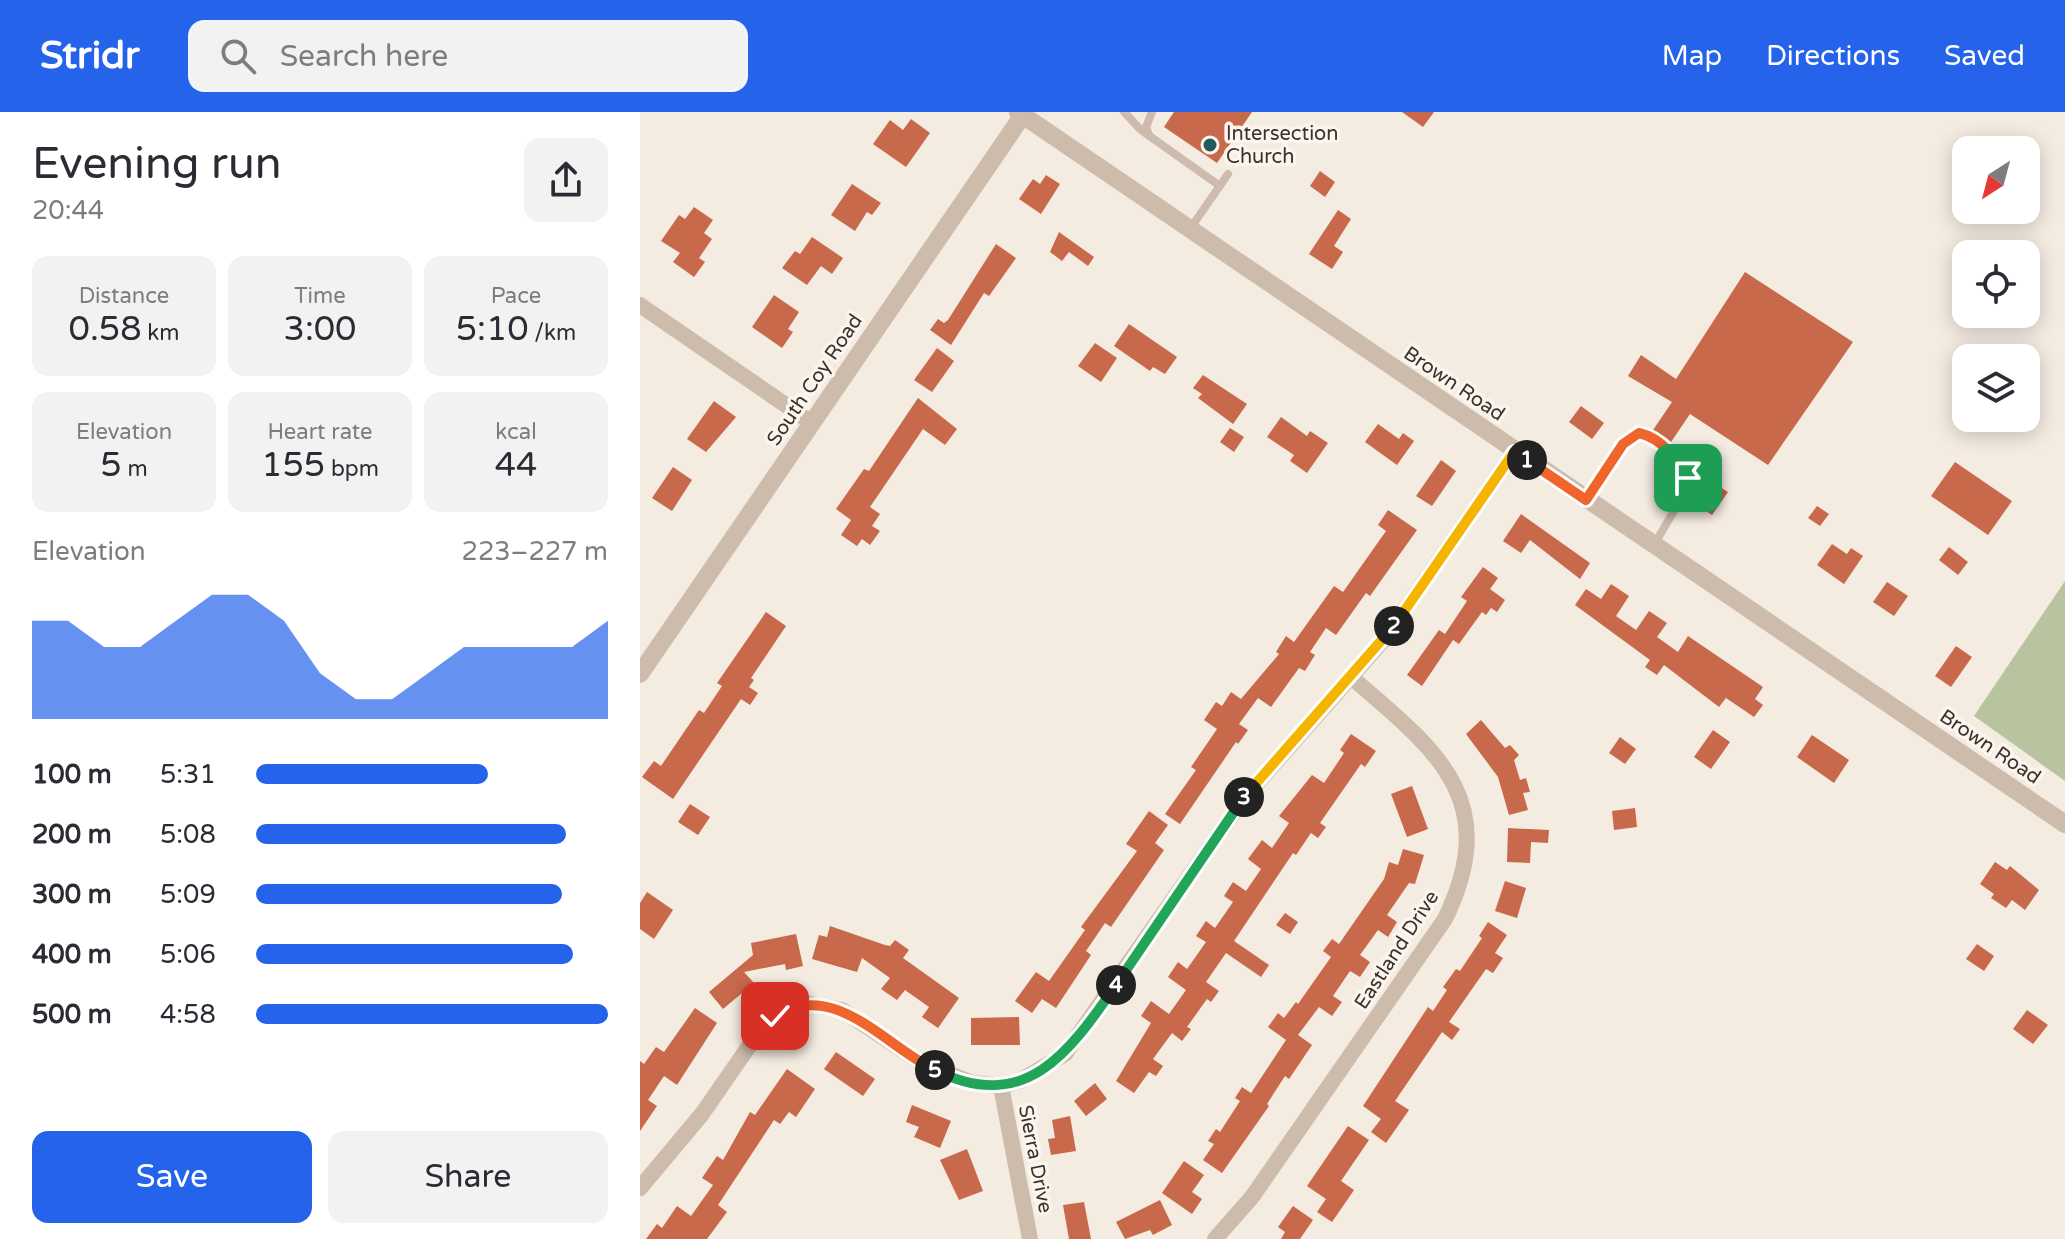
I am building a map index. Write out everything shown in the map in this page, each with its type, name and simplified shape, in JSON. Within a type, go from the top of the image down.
[{"type":"street","name":"Brown Road","points":[[1022,113],[1514,452],[2065,824]]},
{"type":"street","name":"South Coy Road","points":[[640,674],[1022,113]]},
{"type":"street","points":[[640,305],[812,423]]},
{"type":"street","points":[[640,1188],[702,1114],[763,1026],[780,1013],[810,1004],[842,1010],[947,1076],[1001,1086],[1045,1069],[1065,1054],[1244,798],[1351,677],[1413,601],[1514,452]]},
{"type":"street","name":"Eastland Drive","points":[[1215,1239],[1261,1185],[1445,919],[1461,886],[1467,853],[1462,801],[1449,773],[1429,745],[1351,677]]},
{"type":"street","name":"Sierra Drive","points":[[1001,1086],[1030,1239]]},
{"type":"lane","points":[[1124,112],[1149,136],[1220,186]]},
{"type":"lane","points":[[1149,136],[1146,127],[1152,112]]},
{"type":"lane","points":[[1190,229],[1228,174]]},
{"type":"lane","points":[[1586,500],[1630,435],[1649,435],[1681,465],[1689,485],[1654,546]]},
{"type":"green space","points":[[2065,581],[2065,781],[1974,716]]},
{"type":"building","name":"Intersection Church","points":[[1174,112],[1252,112],[1217,163],[1164,127]]},
{"type":"building","points":[[1402,112],[1434,112],[1423,127]]},
{"type":"building","points":[[911,119],[930,133],[906,167],[873,144],[890,120],[903,130]]},
{"type":"building","points":[[1320,171],[1335,182],[1325,197],[1310,186]]},
{"type":"building","points":[[1046,175],[1060,184],[1041,214],[1019,199],[1033,179],[1040,184]]},
{"type":"building","points":[[852,184],[881,203],[872,215],[867,212],[855,231],[831,215]]},
{"type":"building","points":[[694,207],[713,220],[704,233],[712,239],[699,258],[705,262],[694,277],[673,262],[680,253],[661,241],[679,215],[685,219]]},
{"type":"building","points":[[1338,210],[1351,219],[1334,246],[1343,252],[1332,269],[1309,254]]},
{"type":"building","points":[[1059,232],[1094,257],[1088,266],[1069,252],[1062,261],[1050,252]]},
{"type":"building","points":[[812,237],[843,258],[832,274],[821,266],[807,285],[782,268],[795,251],[800,254]]},
{"type":"building","points":[[996,244],[1016,258],[989,296],[984,293],[951,345],[930,330],[938,319],[944,323],[948,320]]},
{"type":"building","points":[[1745,272],[1853,342],[1768,465],[1690,414],[1671,442],[1653,430],[1672,402],[1628,376],[1641,355],[1676,379]]},
{"type":"building","points":[[774,295],[799,312],[788,329],[793,332],[782,348],[752,327]]},
{"type":"building","points":[[1129,324],[1177,357],[1165,374],[1153,367],[1150,371],[1114,346]]},
{"type":"building","points":[[1095,343],[1117,358],[1101,382],[1078,366]]},
{"type":"building","points":[[937,348],[954,361],[932,392],[914,380]]},
{"type":"building","points":[[1203,375],[1247,404],[1233,424],[1198,398],[1202,394],[1193,388]]},
{"type":"building","points":[[918,398],[957,429],[945,445],[923,429],[870,507],[880,514],[872,526],[880,531],[870,545],[862,539],[857,546],[841,535],[851,520],[836,509],[864,469],[869,471]]},
{"type":"building","points":[[714,401],[736,417],[706,452],[687,439]]},
{"type":"building","points":[[1581,406],[1604,423],[1592,439],[1569,422]]},
{"type":"building","points":[[1281,417],[1307,436],[1310,431],[1328,443],[1307,473],[1290,461],[1294,455],[1267,437]]},
{"type":"building","points":[[1378,424],[1399,439],[1403,433],[1414,441],[1397,465],[1365,442]]},
{"type":"building","points":[[1230,428],[1244,437],[1234,452],[1220,442]]},
{"type":"building","points":[[1441,460],[1456,471],[1432,506],[1416,496]]},
{"type":"building","points":[[1955,462],[2012,501],[1988,535],[1931,496]]},
{"type":"building","points":[[673,467],[692,480],[672,511],[652,498]]},
{"type":"building","points":[[1712,482],[1728,492],[1712,515],[1697,505]]},
{"type":"building","points":[[1817,506],[1829,514],[1820,526],[1808,518]]},
{"type":"building","points":[[1388,510],[1417,530],[1370,596],[1366,593],[1336,635],[1326,628],[1310,652],[1315,655],[1305,671],[1299,668],[1271,707],[1258,698],[1239,724],[1248,730],[1238,744],[1236,742],[1180,824],[1165,814],[1196,770],[1191,767],[1217,729],[1204,720],[1216,702],[1222,706],[1231,692],[1241,699],[1279,654],[1276,652],[1286,636],[1294,642],[1334,586],[1343,592],[1386,531],[1378,525]]},
{"type":"building","points":[[1521,514],[1590,563],[1580,579],[1530,540],[1521,553],[1503,541]]},
{"type":"building","points":[[1832,544],[1847,554],[1851,548],[1863,556],[1844,584],[1817,565]]},
{"type":"building","points":[[1949,547],[1968,562],[1958,575],[1939,560]]},
{"type":"building","points":[[1483,567],[1498,578],[1490,589],[1505,600],[1497,612],[1491,608],[1486,615],[1482,612],[1459,644],[1453,640],[1422,686],[1407,675],[1439,630],[1445,634],[1467,601],[1461,597]]},
{"type":"building","points":[[1887,582],[1908,596],[1894,616],[1873,602]]},
{"type":"building","points":[[1611,584],[1629,596],[1616,616],[1636,630],[1649,611],[1667,623],[1657,637],[1678,652],[1688,636],[1763,687],[1755,699],[1763,705],[1754,717],[1726,698],[1719,707],[1664,665],[1657,675],[1645,667],[1650,660],[1575,605],[1586,589],[1601,599]]},
{"type":"building","points":[[766,612],[786,626],[751,678],[754,680],[749,687],[758,693],[750,705],[741,699],[673,799],[642,777],[654,761],[661,766],[699,710],[704,713],[722,686],[717,683]]},
{"type":"building","points":[[1956,646],[1972,657],[1951,687],[1935,676]]},
{"type":"building","points":[[1481,720],[1505,748],[1510,745],[1519,755],[1514,760],[1520,780],[1526,778],[1530,792],[1523,793],[1528,810],[1509,815],[1498,777],[1466,734]]},
{"type":"building","points":[[1713,730],[1730,742],[1711,769],[1694,757]]},
{"type":"building","points":[[1351,734],[1376,751],[1365,767],[1361,764],[1320,823],[1326,827],[1318,838],[1311,833],[1296,855],[1293,853],[1234,941],[1269,965],[1261,977],[1226,953],[1206,982],[1219,991],[1211,1002],[1207,999],[1187,1027],[1191,1029],[1182,1041],[1172,1033],[1153,1059],[1163,1066],[1156,1076],[1149,1072],[1134,1093],[1116,1081],[1151,1023],[1141,1016],[1151,1001],[1169,1014],[1186,990],[1168,977],[1178,962],[1187,969],[1206,942],[1196,936],[1206,921],[1215,928],[1233,902],[1224,896],[1233,882],[1246,891],[1261,869],[1248,859],[1262,840],[1272,848],[1289,823],[1279,816],[1312,775],[1324,783],[1344,753],[1340,750]]},
{"type":"building","points":[[1812,735],[1849,760],[1834,783],[1797,757]]},
{"type":"building","points":[[1620,737],[1636,749],[1625,764],[1609,753]]},
{"type":"building","points":[[1412,786],[1428,829],[1407,837],[1391,794]]},
{"type":"building","points":[[690,804],[710,817],[698,835],[678,822]]},
{"type":"building","points":[[1635,808],[1637,827],[1614,830],[1612,811]]},
{"type":"building","points":[[1149,811],[1168,825],[1155,843],[1164,850],[1111,927],[1105,923],[1086,951],[1091,955],[1056,1008],[1042,999],[1032,1013],[1015,1001],[1036,972],[1049,981],[1085,930],[1081,927],[1137,851],[1126,844]]},
{"type":"building","points":[[1508,828],[1549,830],[1548,843],[1531,842],[1530,863],[1507,862]]},
{"type":"building","points":[[1403,849],[1424,855],[1415,884],[1409,883],[1387,915],[1397,922],[1388,937],[1378,930],[1360,955],[1370,962],[1360,977],[1350,971],[1333,996],[1342,1002],[1332,1016],[1319,1007],[1298,1035],[1312,1045],[1289,1079],[1285,1076],[1267,1104],[1269,1106],[1222,1173],[1203,1160],[1214,1144],[1208,1141],[1216,1129],[1220,1132],[1240,1101],[1235,1098],[1242,1087],[1251,1093],[1286,1040],[1268,1027],[1278,1013],[1284,1018],[1296,1002],[1298,1004],[1331,957],[1323,951],[1332,939],[1339,944],[1384,879],[1389,862],[1398,865]]},
{"type":"building","points":[[1995,862],[2007,870],[2010,866],[2039,890],[2025,910],[2012,900],[2006,908],[1991,898],[1994,894],[1980,884]]},
{"type":"building","points":[[1505,881],[1526,888],[1517,918],[1495,911]]},
{"type":"building","points":[[647,892],[673,910],[654,939],[640,929],[640,903]]},
{"type":"building","points":[[1285,913],[1298,922],[1290,934],[1276,925]]},
{"type":"building","points":[[1488,922],[1507,935],[1495,953],[1503,958],[1493,973],[1486,969],[1449,1022],[1460,1029],[1452,1040],[1442,1032],[1395,1101],[1409,1110],[1386,1143],[1371,1132],[1381,1119],[1363,1106],[1428,1007],[1433,1011],[1447,990],[1443,987],[1456,969],[1460,971],[1482,938],[1479,936]]},
{"type":"building","points":[[830,926],[885,945],[890,946],[895,940],[909,950],[903,958],[959,998],[938,1028],[922,1017],[929,1007],[905,990],[897,1000],[881,989],[890,978],[862,958],[857,972],[812,959],[819,935],[827,937]]},
{"type":"building","points":[[796,934],[803,966],[786,970],[785,964],[744,972],[754,983],[723,1009],[709,992],[753,955],[751,943]]},
{"type":"building","points":[[1977,944],[1994,956],[1984,971],[1966,959]]},
{"type":"building","points":[[695,1008],[717,1023],[677,1085],[664,1076],[648,1100],[657,1106],[640,1131],[640,1061],[644,1064],[656,1047],[664,1052]]},
{"type":"building","points":[[2027,1010],[2048,1025],[2033,1044],[2013,1029]]},
{"type":"building","points":[[1019,1017],[1020,1045],[971,1045],[971,1018]]},
{"type":"building","points":[[836,1052],[875,1079],[863,1096],[824,1069]]},
{"type":"building","points":[[787,1069],[815,1089],[796,1117],[789,1112],[780,1124],[774,1120],[718,1205],[727,1212],[707,1239],[646,1239],[657,1224],[662,1228],[677,1206],[691,1216],[713,1185],[702,1178],[717,1156],[723,1160],[750,1112],[755,1115]]},
{"type":"building","points":[[1095,1083],[1107,1099],[1086,1116],[1074,1101]]},
{"type":"building","points":[[912,1105],[951,1121],[940,1148],[914,1137],[919,1127],[906,1122]]},
{"type":"building","points":[[1070,1116],[1076,1151],[1051,1155],[1048,1139],[1055,1138],[1052,1120]]},
{"type":"building","points":[[1348,1126],[1369,1140],[1341,1181],[1354,1190],[1332,1222],[1317,1212],[1326,1199],[1307,1186]]},
{"type":"building","points":[[967,1149],[983,1191],[959,1200],[940,1160]]},
{"type":"building","points":[[1184,1161],[1204,1175],[1192,1192],[1202,1199],[1192,1214],[1162,1193]]},
{"type":"building","points":[[1160,1200],[1172,1225],[1153,1235],[1150,1230],[1125,1239],[1116,1222]]},
{"type":"building","points":[[1084,1202],[1091,1239],[1069,1239],[1063,1205]]},
{"type":"building","points":[[1293,1206],[1313,1220],[1300,1239],[1281,1239],[1285,1232],[1278,1227]]},
{"type":"place","name":"Intersection Church","points":[[1210,145]]},
{"type":"route","points":[[775,1016],[810,1004],[842,1010],[925,1065],[947,1076],[973,1083],[1001,1086],[1045,1069],[1065,1054],[1082,1035],[1244,798],[1386,637],[1514,452],[1586,500],[1630,435],[1639,433],[1649,435],[1664,447],[1681,465],[1688,478]]}]
